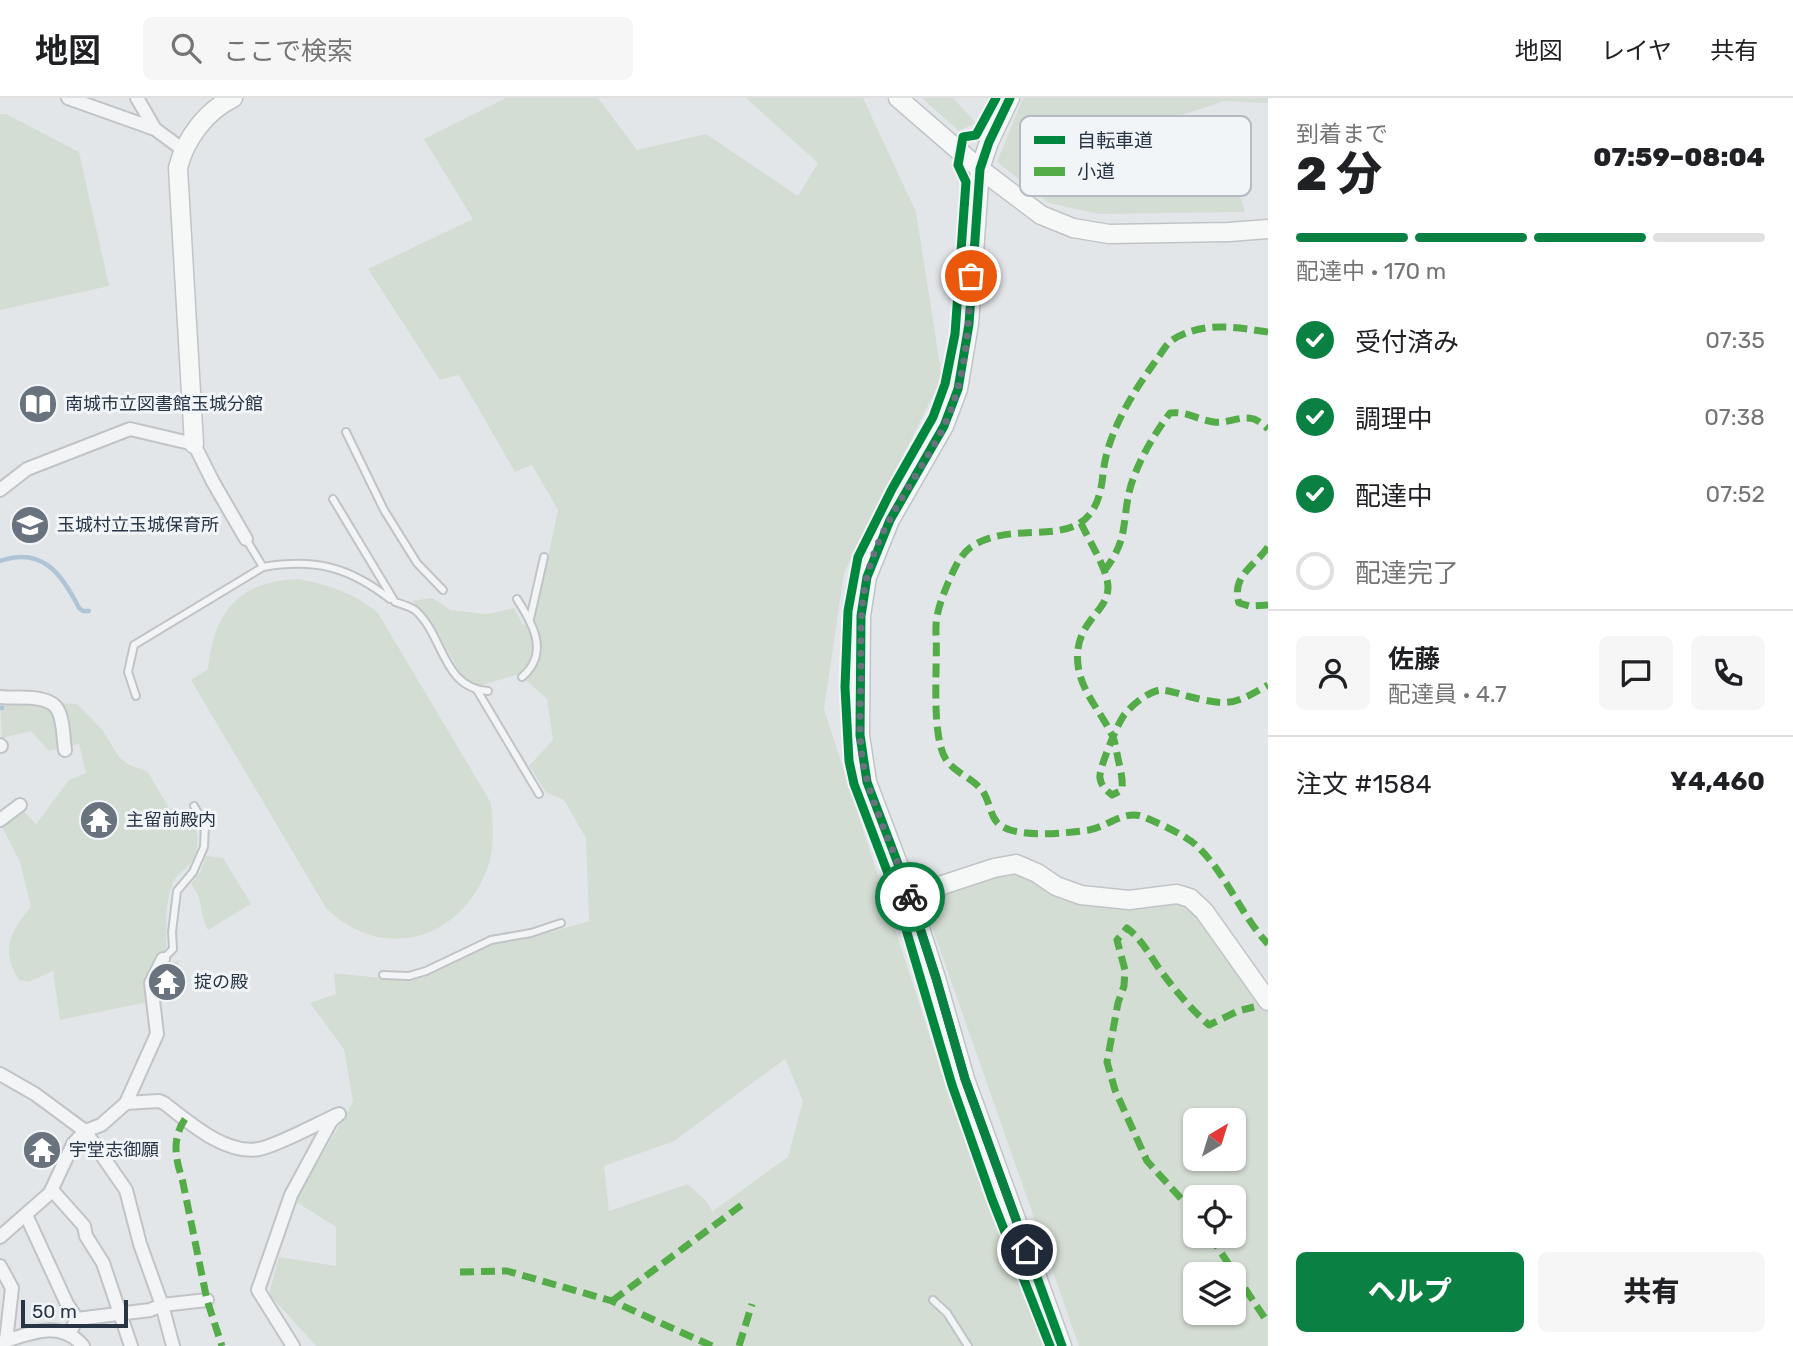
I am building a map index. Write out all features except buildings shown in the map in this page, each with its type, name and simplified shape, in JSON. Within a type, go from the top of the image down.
[{"type":"street","points":[[68,98],[155,129],[182,149]]},
{"type":"street","points":[[137,98],[155,129]]},
{"type":"street","points":[[233,98],[215,107],[182,149],[178,168],[194,444],[212,482],[246,539]]},
{"type":"street","points":[[898,98],[980,169],[1041,215],[1073,228],[1109,234],[1268,229]]},
{"type":"street","points":[[1010,98],[989,142],[980,169],[969,324],[958,390],[944,426],[890,520],[867,577],[861,616],[860,735],[867,782],[909,896],[965,1079],[1062,1346]]},
{"type":"street","points":[[0,490],[27,469],[130,429],[194,444]]},
{"type":"street","points":[[0,697],[42,700],[55,706],[65,750]]},
{"type":"street","points":[[0,820],[20,805]]},
{"type":"street","points":[[909,896],[994,868],[1016,864],[1037,873],[1056,887],[1081,895],[1129,900],[1177,894],[1191,898],[1204,911],[1268,1001]]},
{"type":"street","points":[[3,1233],[52,1190],[72,1144],[85,1131],[101,1125],[126,1103],[157,1034],[151,983],[163,959]]},
{"type":"street","points":[[0,1074],[35,1094],[85,1131],[126,1190],[140,1244],[162,1305],[173,1346]]},
{"type":"street","points":[[126,1103],[159,1101],[218,1140],[245,1150],[261,1149],[339,1114],[331,1121],[291,1195],[258,1290],[293,1346]]},
{"type":"street","points":[[52,1190],[84,1226],[86,1236],[103,1263],[131,1346]]},
{"type":"street","points":[[26,1215],[67,1304],[77,1319]]},
{"type":"street","points":[[0,1266],[12,1288],[3,1342],[50,1328],[74,1335],[83,1346]]},
{"type":"street","points":[[77,1319],[207,1300]]},
{"type":"street","points":[[69,1334],[77,1319]]},
{"type":"lane","points":[[346,432],[366,476],[417,563],[443,590]]},
{"type":"lane","points":[[333,499],[395,602]]},
{"type":"lane","points":[[246,539],[263,567]]},
{"type":"lane","points":[[529,620],[544,556]]},
{"type":"lane","points":[[136,696],[128,672],[134,645],[263,567],[287,563],[313,563],[338,568],[395,602],[412,608],[424,619],[455,676],[464,685],[488,691]]},
{"type":"lane","points":[[517,599],[538,641],[536,657],[522,677]]},
{"type":"lane","points":[[477,690],[539,794]]},
{"type":"lane","points":[[163,959],[173,949],[172,932],[177,891],[193,872],[204,847],[205,825],[194,806]]},
{"type":"lane","points":[[383,975],[410,976],[491,940],[531,933],[561,923]]},
{"type":"lane","points":[[933,1300],[947,1313],[968,1346]]},
{"type":"shaded area","points":[[506,98],[598,98],[637,150],[706,134],[798,196],[818,163],[746,98],[863,98],[916,212],[942,378],[844,573],[824,709],[944,1080],[1046,1346],[316,1346],[269,1294],[279,1257],[336,1266],[336,1227],[295,1201],[353,1102],[344,1049],[310,1003],[336,994],[334,973],[410,981],[492,944],[534,937],[589,921],[586,838],[564,800],[546,792],[529,766],[553,740],[547,699],[519,674],[479,686],[462,676],[428,617],[412,601],[432,598],[451,610],[487,614],[514,608],[523,625],[534,623],[558,510],[532,465],[515,472],[459,375],[440,380],[368,269],[473,219],[424,139]],"holes":[[[785,1059],[803,1101],[788,1157],[713,1211],[719,1222],[706,1201],[688,1184],[609,1211],[604,1166],[674,1141]]]},
{"type":"shaded area","points":[[922,98],[953,98],[976,123],[959,131]]},
{"type":"shaded area","points":[[1023,98],[1268,98],[1268,103],[1224,101],[1179,116],[1020,116],[1020,180],[997,162]]},
{"type":"shaded area","points":[[0,114],[6,114],[79,152],[109,286],[0,310]]},
{"type":"shaded area","points":[[1040,196],[1240,196],[1245,212],[1099,214],[1049,203]]},
{"type":"shaded area","points":[[299,579],[341,591],[378,613],[491,803],[491,856],[473,896],[457,915],[437,928],[416,936],[393,939],[370,935],[347,925],[326,908],[191,680],[208,669],[216,631],[233,603],[260,586]]},
{"type":"shaded area","points":[[0,701],[77,704],[102,730],[123,760],[147,771],[169,808],[193,816],[197,829],[197,849],[192,861],[175,879],[170,891],[166,948],[158,956],[145,983],[148,1002],[60,1020],[53,971],[29,982],[19,980],[13,970],[10,942],[18,924],[31,907],[20,862],[2,827],[22,810],[36,824],[69,780],[86,773],[79,744],[49,751],[31,731],[2,738]]},
{"type":"shaded area","points":[[206,856],[223,858],[251,904],[208,930],[198,896],[191,884],[200,872]]},
{"type":"shaded area","points":[[1015,871],[1057,897],[1119,907],[1186,900],[1256,1001],[1268,1009],[1268,1346],[1079,1346],[922,898]]},
{"type":"shaded area","points":[[179,960],[181,995],[158,998],[156,984],[166,962],[170,964]]},
{"type":"waterway","points":[[0,561],[15,557],[39,560],[58,574],[79,608],[89,611]]},
{"type":"marked path","points":[[1268,332],[1228,327],[1209,328],[1189,332],[1172,341],[1148,372],[1122,414],[1105,459],[1097,501],[1086,518],[1071,527],[991,538],[971,547],[957,564],[948,583],[936,627],[936,700],[938,736],[942,750],[947,761],[980,788],[996,821],[1013,831],[1054,833],[1089,830],[1130,815],[1150,820],[1185,837],[1207,856],[1268,944]]},
{"type":"marked path","points":[[1104,571],[1118,549],[1131,485],[1138,466],[1170,413],[1182,413],[1214,422],[1249,418],[1268,429]]},
{"type":"marked path","points":[[1081,523],[1101,563],[1108,587],[1103,604],[1081,638],[1078,665],[1083,684],[1113,737],[1116,747],[1122,790],[1112,795],[1101,781],[1102,765],[1110,745],[1114,735],[1118,725],[1122,718],[1141,699],[1160,690],[1229,702],[1246,697],[1268,685]]},
{"type":"marked path","points":[[1268,547],[1245,572],[1237,594],[1239,603],[1249,606],[1268,605]]},
{"type":"marked path","points":[[1183,1201],[1147,1161],[1115,1090],[1107,1062],[1118,1003],[1124,986],[1125,970],[1117,940],[1127,928],[1132,932],[1175,990],[1209,1025],[1238,1011],[1254,1007]]},
{"type":"marked path","points":[[185,1119],[176,1141],[176,1156],[207,1300],[222,1346]]},
{"type":"marked path","points":[[612,1301],[743,1204]]},
{"type":"marked path","points":[[1218,1248],[1268,1323]]},
{"type":"marked path","points":[[460,1272],[507,1271],[612,1301],[712,1346]]},
{"type":"marked path","points":[[739,1346],[752,1304]]},
{"type":"cycle path","points":[[996,98],[976,135],[963,137],[958,165],[966,182],[955,334],[945,384],[933,417],[892,489],[858,557],[848,611],[845,687],[849,761],[854,784],[895,892],[952,1085],[992,1199],[1050,1346]]},
{"type":"cycle path","points":[[1010,98],[989,142],[980,169],[969,324],[958,389],[944,426],[890,520],[867,577],[861,616],[860,735],[867,782],[906,885],[965,1079],[1062,1346]]},
{"type":"way so far","points":[[910,897],[867,782],[862,758],[861,616],[867,577],[875,554],[890,520],[944,426],[958,390],[969,324],[971,276]]},
{"type":"place","name":"南城市立図書館玉城分館","points":[[38,404]]},
{"type":"place","name":"玉城村立玉城保育所","points":[[30,525]]},
{"type":"place","name":"主留前殿内","points":[[99,820]]},
{"type":"place","name":"掟の殿","points":[[167,982]]},
{"type":"place","name":"宇堂志御願","points":[[42,1150]]},
{"type":"route","points":[[910,897],[965,1079],[1027,1250]]}]
